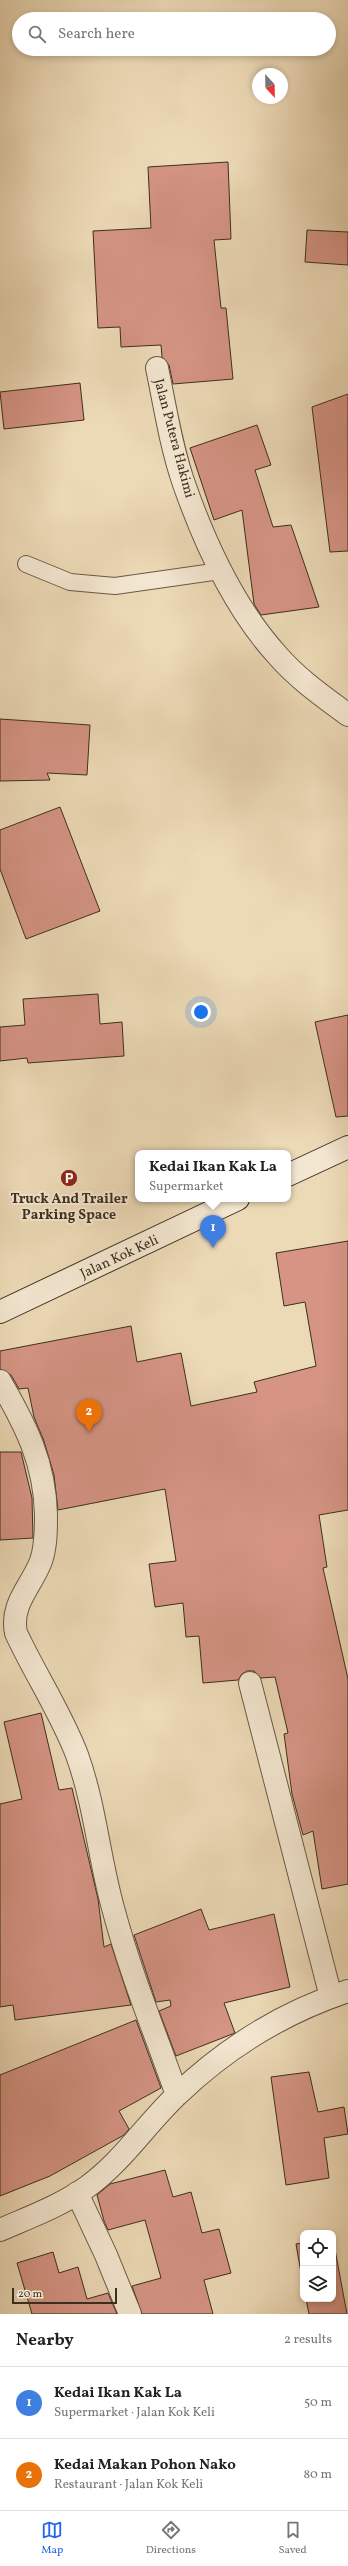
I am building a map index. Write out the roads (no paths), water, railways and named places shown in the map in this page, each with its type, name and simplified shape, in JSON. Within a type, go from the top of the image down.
[{"type":"street","name":"Jalan Putera Hakimi","points":[[156,368],[184,483],[220,571],[247,615],[278,656],[312,687],[348,715]]},
{"type":"street","points":[[291,1174],[348,1147]]},
{"type":"street","name":"Jalan Kok Keli","points":[[0,1312],[232,1202]]},
{"type":"street","points":[[0,1381],[34,1445],[46,1491],[46,1533],[42,1560],[16,1607],[13,1621],[16,1634],[76,1754],[95,1820],[103,1871],[120,1930],[140,1995],[177,2095]]},
{"type":"street","points":[[0,2230],[77,2194],[123,2155],[177,2095],[224,2054],[255,2035],[339,1994],[250,1683]]},
{"type":"street","points":[[77,2194],[106,2255],[130,2314]]},
{"type":"lane","points":[[26,564],[70,582],[115,586],[220,571]]},
{"type":"place","name":"Truck And Trailer Parking Space","points":[[69,1178]]},
{"type":"place","name":"Kedai Ikan Kak La","points":[[213,1248]]},
{"type":"place","name":"Kedai Makan Pohon Nako","points":[[89,1432]]}]
